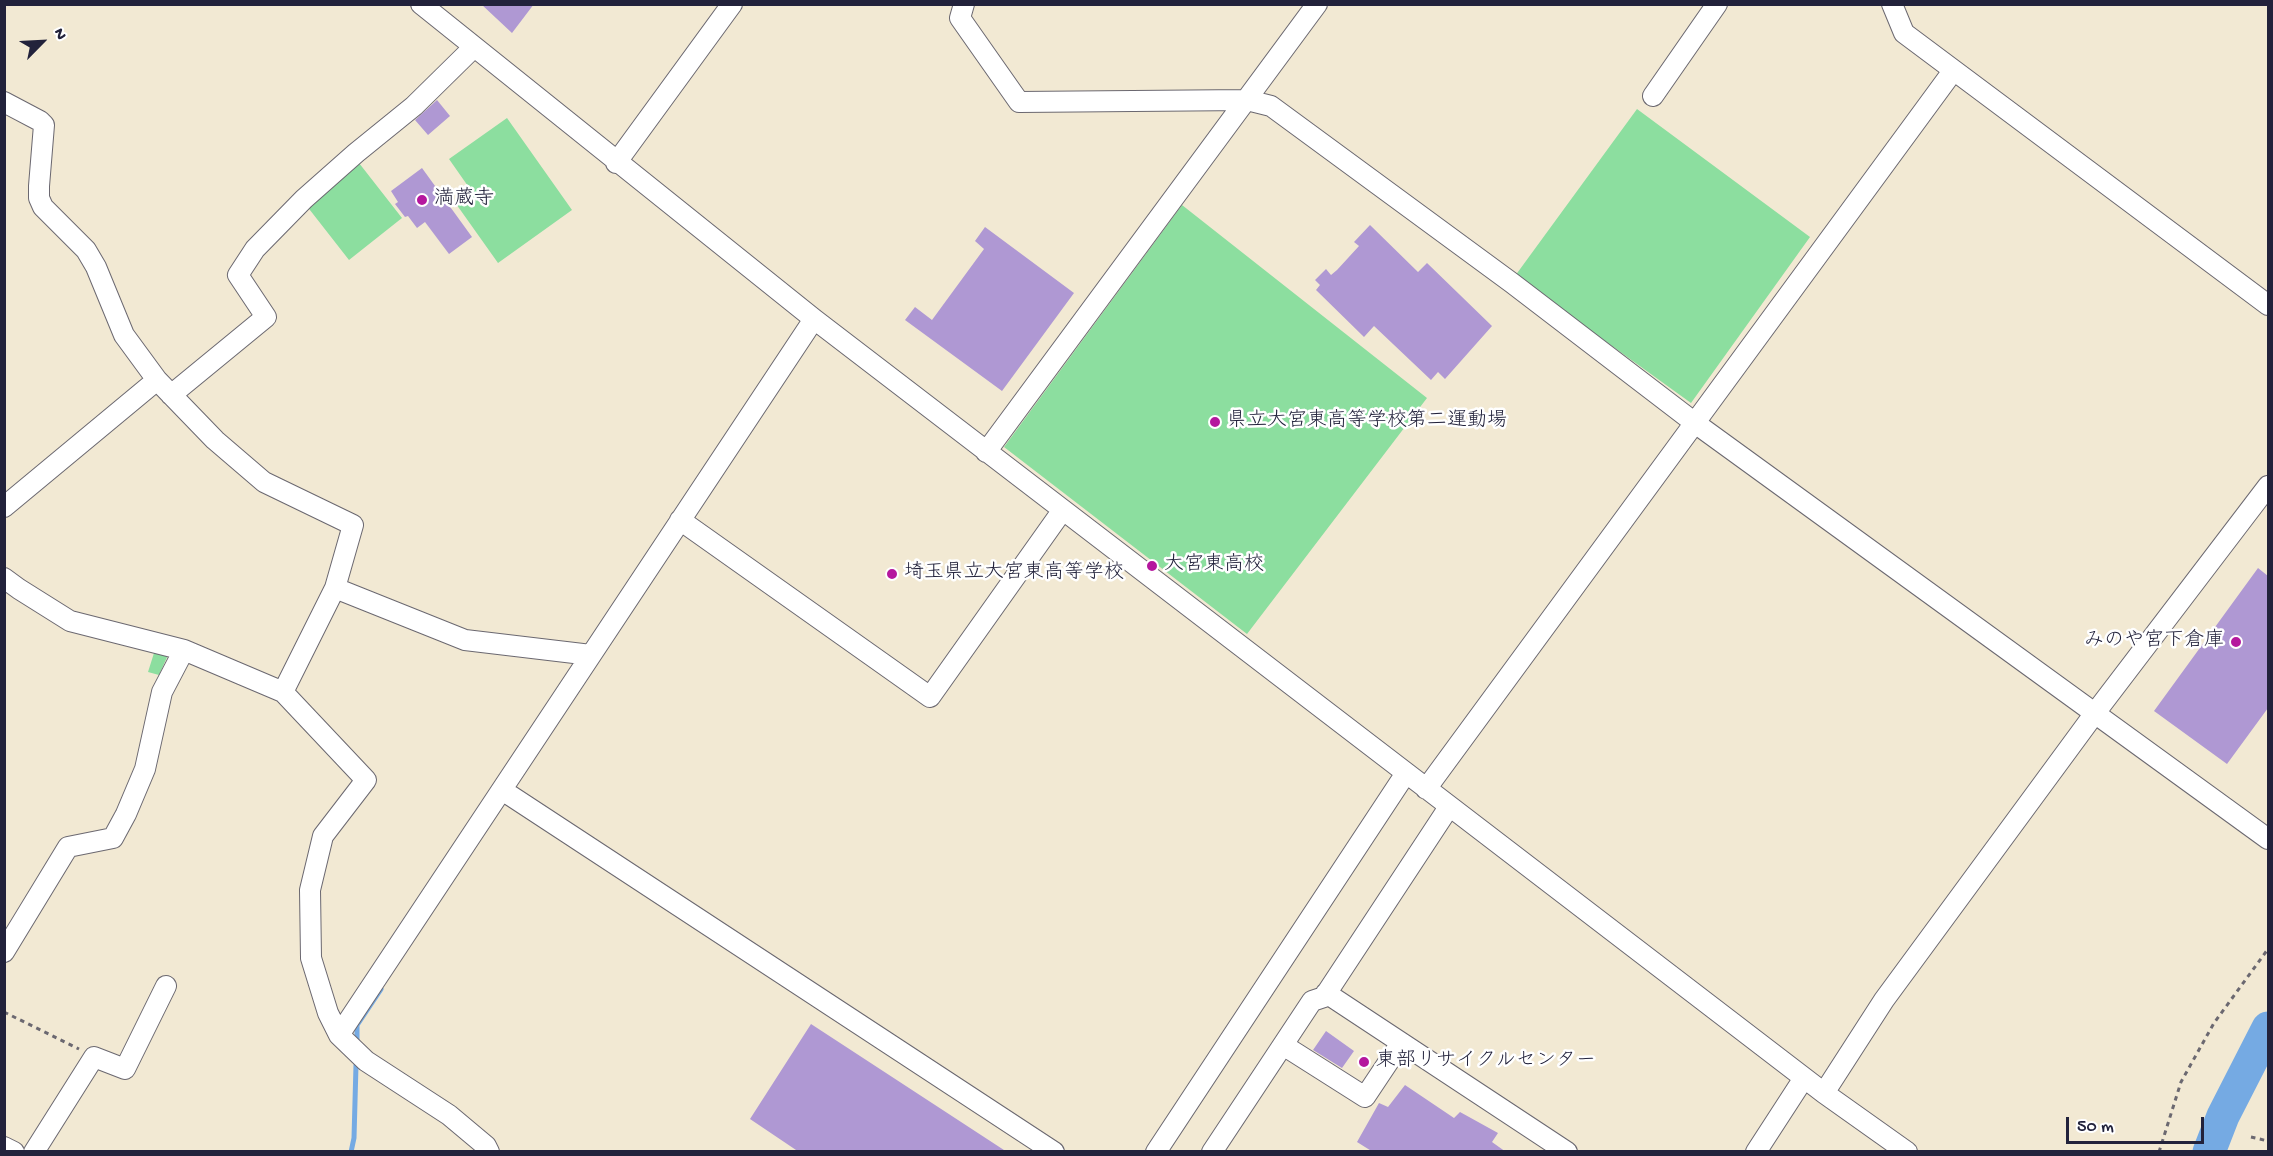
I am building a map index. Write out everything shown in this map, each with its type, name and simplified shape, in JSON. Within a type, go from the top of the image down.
[{"type":"street","points":[[421,4],[616,163],[1062,511],[1804,1078],[1907,1152]]},
{"type":"street","points":[[616,163],[732,4]]},
{"type":"street","points":[[964,4],[960,18],[1018,102],[1246,100],[1271,106],[1512,283],[1695,423],[2268,839]]},
{"type":"street","points":[[986,452],[1317,4]]},
{"type":"street","points":[[1653,96],[1717,4]]},
{"type":"street","points":[[1892,4],[1904,33],[2268,305]]},
{"type":"street","points":[[171,396],[266,317],[238,275],[255,249],[303,199],[414,106],[474,47]]},
{"type":"street","points":[[1426,789],[1953,71]]},
{"type":"street","points":[[4,102],[40,120],[44,125],[39,198],[43,207],[86,250],[96,267],[124,334],[157,380],[215,440],[264,482],[353,525],[335,588],[283,692]]},
{"type":"street","points":[[339,1035],[814,319]]},
{"type":"street","points":[[4,507],[157,380]]},
{"type":"street","points":[[1824,1093],[1884,1000],[2096,713],[2268,486]]},
{"type":"street","points":[[680,520],[930,697],[1062,511]]},
{"type":"street","points":[[4,578],[70,621],[184,650],[283,692],[366,780],[323,836],[310,890],[311,958],[328,1013],[339,1035],[366,1061],[449,1115],[486,1146],[489,1152]]},
{"type":"street","points":[[335,588],[465,640],[591,655]]},
{"type":"street","points":[[5,948],[68,848],[113,838],[145,769],[162,692],[184,650]]},
{"type":"street","points":[[1156,1152],[1406,773]]},
{"type":"street","points":[[502,790],[1054,1152]]},
{"type":"street","points":[[1212,1152],[1312,1001],[1324,997],[1449,807]]},
{"type":"street","points":[[34,1152],[94,1057],[125,1069],[166,986]]},
{"type":"street","points":[[1326,993],[1567,1152]]},
{"type":"street","points":[[1283,1045],[1365,1097],[1401,1042]]},
{"type":"street","points":[[1756,1152],[1804,1078]]},
{"type":"street","points":[[4,1147],[14,1152]]},
{"type":"path","points":[[2159,1152],[2181,1082],[2214,1023],[2268,949]]},
{"type":"path","points":[[4,1012],[94,1057]]},
{"type":"path","points":[[2251,1137],[2268,1141]]},
{"type":"green space","points":[[1637,109],[1810,237],[1691,403],[1515,276]]},
{"type":"green space","points":[[507,118],[572,210],[498,263],[454,201],[470,189],[449,159]]},
{"type":"green space","points":[[359,163],[402,218],[349,260],[306,205]]},
{"type":"green space","name":"県立大宮東高等学校第二運動場","points":[[1182,205],[1427,398],[1247,634],[1004,447]]},
{"type":"green space","points":[[154,653],[168,655],[159,675],[148,672]]},
{"type":"building","points":[[481,4],[534,4],[512,33]]},
{"type":"building","points":[[437,100],[450,116],[428,135],[415,120]]},
{"type":"building","points":[[422,168],[472,237],[449,254],[425,222],[417,228],[395,204],[398,202],[391,191]]},
{"type":"building","points":[[1370,225],[1418,272],[1427,263],[1492,326],[1445,379],[1438,372],[1431,380],[1374,326],[1364,337],[1316,290],[1320,285],[1315,280],[1326,269],[1331,275],[1337,270],[1359,246],[1354,242]]},
{"type":"building","points":[[985,227],[1074,293],[1002,391],[905,320],[915,307],[932,320],[984,249],[975,241]]},
{"type":"building","name":"みのや宮下倉庫","points":[[2258,568],[2268,576],[2268,708],[2227,764],[2154,711]]},
{"type":"building","points":[[811,1024],[1007,1152],[799,1152],[750,1119]]},
{"type":"building","points":[[1326,1031],[1354,1051],[1342,1068],[1313,1050]]},
{"type":"building","points":[[1405,1085],[1454,1118],[1460,1112],[1498,1133],[1492,1142],[1506,1152],[1373,1152],[1357,1142],[1379,1103],[1388,1107]]},
{"type":"waterway","points":[[357,1045],[357,1025],[381,989]]},
{"type":"waterway","points":[[2209,1152],[2223,1116],[2268,1028]]},
{"type":"waterway","points":[[351,1152],[354,1138],[356,1065]]},
{"type":"place","name":"満蔵寺","points":[[422,200]]},
{"type":"place","name":"県立大宮東高等学校第二運動場","points":[[1215,422]]},
{"type":"place","name":"大宮東高校","points":[[1152,566]]},
{"type":"place","name":"埼玉県立大宮東高等学校","points":[[892,574]]},
{"type":"place","name":"みのや宮下倉庫","points":[[2236,642]]},
{"type":"place","name":"東部リサイクルセンター","points":[[1364,1062]]}]
